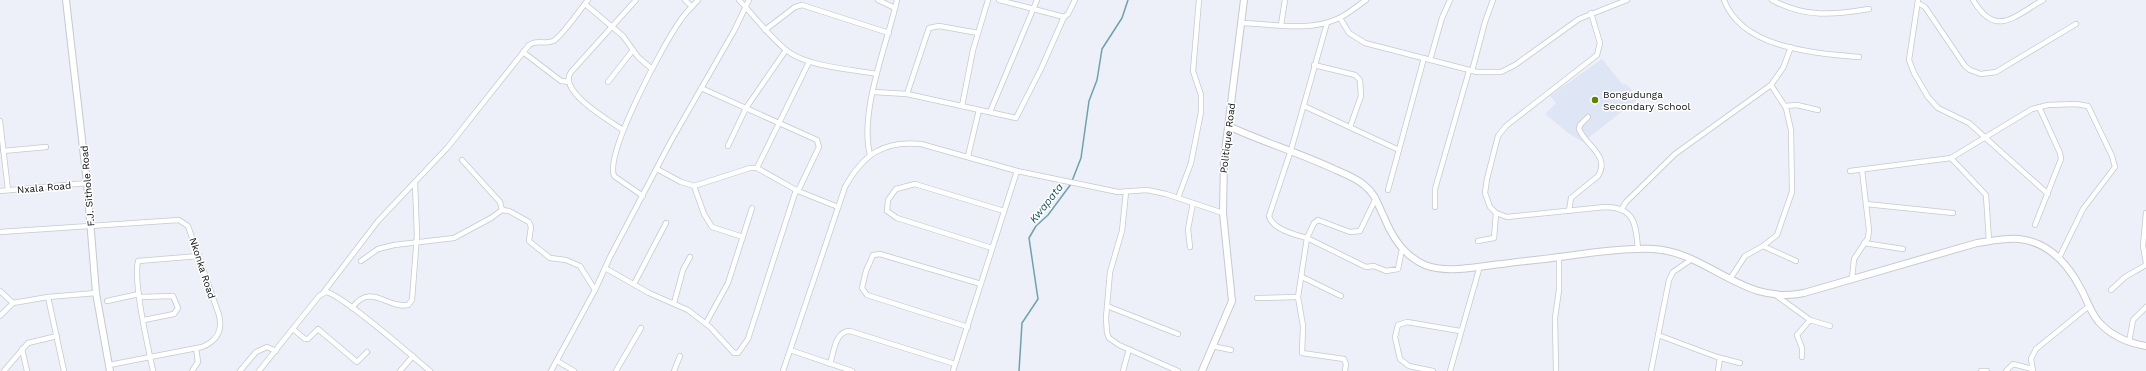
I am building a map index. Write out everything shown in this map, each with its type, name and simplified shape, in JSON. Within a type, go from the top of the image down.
[{"type":"street","name":"F.J. Sithole Road","points":[[66,0],[87,183],[96,293],[110,368]]},
{"type":"street","points":[[623,130],[576,95],[569,82],[569,75],[636,0]]},
{"type":"street","points":[[685,0],[692,7]]},
{"type":"street","points":[[642,196],[624,185],[613,173],[623,130],[652,69],[674,29],[698,0]]},
{"type":"street","points":[[740,0],[765,30],[786,50],[809,62],[877,74]]},
{"type":"street","points":[[551,371],[595,290],[656,169],[700,88],[747,8],[749,0]]},
{"type":"street","points":[[878,0],[895,8]]},
{"type":"street","points":[[870,155],[866,140],[866,126],[877,74],[897,0]]},
{"type":"street","points":[[962,106],[978,33],[988,0]]},
{"type":"street","points":[[1000,0],[1064,17]]},
{"type":"street","points":[[990,112],[1037,0]]},
{"type":"street","points":[[874,92],[906,94],[1013,118],[1017,117],[1041,69],[1064,17],[1068,14],[1075,0]]},
{"type":"street","points":[[1178,198],[1191,163],[1200,112],[1201,95],[1193,71],[1199,0]]},
{"type":"street","name":"Politique Road","points":[[1212,346],[1232,301],[1223,213],[1224,154],[1244,0]]},
{"type":"street","points":[[1280,25],[1285,0]]},
{"type":"street","points":[[1242,23],[1297,26],[1327,23],[1340,18],[1366,0]]},
{"type":"street","points":[[1430,60],[1442,18],[1450,0]]},
{"type":"street","points":[[1435,206],[1435,189],[1493,0]]},
{"type":"street","points":[[1340,18],[1347,30],[1358,40],[1471,71],[1489,73],[1510,68],[1579,19],[1627,0]]},
{"type":"street","points":[[1724,0],[1732,16],[1739,25],[1752,34],[1791,47],[1824,54],[1859,57]]},
{"type":"street","points":[[1772,0],[1791,8],[1816,14],[1835,14],[1869,9]]},
{"type":"street","points":[[1972,0],[1986,18],[2000,22],[2012,19],[2043,0]]},
{"type":"street","points":[[1918,1],[1925,7],[1965,66],[1970,70],[1982,74],[2001,70],[2076,24]]},
{"type":"street","points":[[1918,1],[1909,60],[1914,73],[1934,105],[1969,123],[2048,194]]},
{"type":"street","points":[[259,371],[323,293],[378,221],[448,147],[523,52],[533,42],[551,42],[556,39],[586,2],[628,42],[638,57],[652,69]]},
{"type":"street","points":[[765,30],[795,7],[802,5],[889,32]]},
{"type":"street","points":[[1591,13],[1600,43],[1595,58],[1506,126],[1498,136],[1485,193],[1487,202],[1496,213],[1514,217],[1605,207],[1621,210],[1631,217],[1635,225],[1638,249]]},
{"type":"street","points":[[1327,23],[1291,150],[1271,207],[1269,218],[1279,228],[1307,238],[1362,265],[1374,266],[1386,271],[1398,269],[1402,249]]},
{"type":"street","points":[[906,94],[929,28],[939,26],[978,33]]},
{"type":"street","points":[[1621,210],[1626,202],[1675,154],[1771,84],[1783,68],[1791,47]]},
{"type":"street","points":[[608,82],[633,50]]},
{"type":"street","points":[[728,146],[746,108],[786,50]]},
{"type":"street","points":[[523,52],[561,81],[569,82]]},
{"type":"street","points":[[1388,190],[1424,58]]},
{"type":"street","points":[[757,168],[809,62]]},
{"type":"street","points":[[1314,65],[1355,75],[1360,80],[1361,96],[1350,127]]},
{"type":"street","points":[[1730,279],[1745,256],[1763,246],[1778,233],[1792,192],[1791,130],[1785,106],[1771,84]]},
{"type":"street","points":[[605,268],[688,310],[706,323],[734,353],[738,353],[748,339],[797,191],[816,153],[819,142],[810,136],[780,122],[700,88]]},
{"type":"street","points":[[1850,171],[1951,158],[1984,137],[2038,107],[2076,104],[2088,106],[2115,163],[2113,171],[2083,209],[2059,258]]},
{"type":"street","points":[[1785,106],[1797,105],[1818,110]]},
{"type":"street","points":[[1304,106],[1399,150]]},
{"type":"street","points":[[2035,225],[2060,165],[2061,155],[2038,107]]},
{"type":"street","points":[[968,156],[979,110]]},
{"type":"street","points":[[1569,211],[1571,198],[1601,172],[1600,156],[1586,141],[1579,129],[1588,117]]},
{"type":"street","points":[[0,121],[8,190]]},
{"type":"street","points":[[1228,126],[1253,138],[1291,150],[1359,181],[1376,198],[1391,233],[1402,249],[1416,260],[1433,268],[1449,269],[1638,249],[1663,251],[1692,259],[1747,288],[1777,296],[1810,320],[1830,326]]},
{"type":"street","points":[[783,371],[845,187],[853,173],[870,155],[890,145],[907,143],[921,144],[1017,171],[1118,192],[1147,190],[1178,198],[1223,213]]},
{"type":"street","points":[[3,151],[46,147]]},
{"type":"street","points":[[1951,158],[1986,195],[1989,241]]},
{"type":"street","points":[[462,160],[500,202],[502,210]]},
{"type":"street","points":[[656,169],[682,182],[694,186],[750,168],[757,168],[797,191],[838,207]]},
{"type":"street","points":[[1852,279],[1854,259],[1864,243],[1869,230],[1862,170]]},
{"type":"street","points":[[953,371],[1017,171]]},
{"type":"street","name":"Nxala Road","points":[[0,191],[87,183]]},
{"type":"street","points":[[352,308],[361,298],[367,297],[383,299],[403,306],[410,304],[417,242],[415,183]]},
{"type":"street","points":[[992,248],[897,218],[887,212],[888,200],[896,189],[915,184],[1004,211]]},
{"type":"street","points":[[694,186],[704,214],[712,227],[743,237]]},
{"type":"street","points":[[1126,192],[1122,231],[1110,272],[1106,327],[1109,338],[1128,349],[1178,371]]},
{"type":"street","points":[[1345,371],[1346,364],[1344,359],[1302,353],[1303,326],[1298,297],[1307,238],[1314,223],[1318,220],[1350,232],[1360,231],[1376,198]]},
{"type":"street","points":[[1190,247],[1188,228],[1192,203]]},
{"type":"street","points":[[1866,204],[1954,214]]},
{"type":"street","points":[[706,323],[728,283],[752,208]]},
{"type":"street","points":[[361,261],[378,249],[417,242],[454,238],[491,218],[502,210]]},
{"type":"street","points":[[502,210],[529,222],[531,227],[529,240],[550,258],[566,260],[580,266],[595,290]]},
{"type":"street","points":[[1478,241],[1494,238],[1496,213]]},
{"type":"street","points":[[2111,290],[2124,277],[2146,264],[2144,246],[2146,213]]},
{"type":"street","name":"Nkonka Road","points":[[0,232],[178,220],[188,226],[222,325],[219,332],[209,344],[150,357],[110,368]]},
{"type":"street","points":[[634,284],[666,223]]},
{"type":"street","points":[[1777,296],[1804,293],[1976,243],[2012,239],[2030,241],[2047,249],[2059,258],[2078,284],[2089,306],[2102,325],[2113,334],[2129,342],[2146,346]]},
{"type":"street","points":[[1864,243],[1903,249]]},
{"type":"street","points":[[1763,246],[1796,261]]},
{"type":"street","points":[[968,328],[867,295],[862,288],[866,271],[873,255],[880,254],[980,284]]},
{"type":"street","points":[[153,371],[136,269],[138,262],[199,256]]},
{"type":"street","points":[[674,303],[683,270],[690,257]]},
{"type":"street","points":[[1556,371],[1555,318],[1559,290],[1559,258]]},
{"type":"street","points":[[1651,371],[1665,294],[1671,275],[1682,265],[1692,259]]},
{"type":"street","points":[[1450,371],[1460,331],[1480,266]]},
{"type":"street","points":[[1302,277],[1341,296]]},
{"type":"street","points":[[0,291],[13,303]]},
{"type":"street","points":[[0,316],[13,303],[48,297],[96,293]]},
{"type":"street","points":[[323,293],[332,294],[352,308],[430,371]]},
{"type":"street","points":[[107,301],[140,296],[173,296],[177,303],[177,312],[174,314],[144,320]]},
{"type":"street","points":[[48,297],[64,371]]},
{"type":"street","points":[[1258,298],[1298,297]]},
{"type":"street","points":[[1107,306],[1178,334]]},
{"type":"street","points":[[2006,371],[2013,364],[2033,370],[2031,358],[2038,346],[2089,306]]},
{"type":"street","points":[[2129,342],[2133,320],[2146,307]]},
{"type":"street","points":[[1802,357],[1802,348],[1797,335],[1810,320]]},
{"type":"street","points":[[1433,371],[1409,366],[1400,359],[1395,337],[1398,325],[1407,322],[1460,331]]},
{"type":"street","points":[[616,371],[641,328]]},
{"type":"street","points":[[293,329],[305,339],[308,339],[318,329],[357,362],[367,352]]},
{"type":"street","points":[[830,364],[839,335],[844,331],[850,331],[955,364]]},
{"type":"street","points":[[1658,335],[1720,358],[1740,363]]},
{"type":"street","points":[[4,371],[22,349],[32,340],[56,336]]},
{"type":"street","points":[[1202,371],[1212,346],[1231,350]]},
{"type":"street","points":[[240,371],[260,348],[267,347],[276,351]]},
{"type":"street","points":[[192,371],[198,362],[196,348]]},
{"type":"street","points":[[22,349],[27,371]]},
{"type":"street","points":[[1122,371],[1128,349]]},
{"type":"street","points":[[790,350],[852,371]]},
{"type":"street","points":[[400,371],[412,356]]},
{"type":"street","points":[[674,371],[680,356]]},
{"type":"street","points":[[1718,371],[1720,358]]},
{"type":"street","points":[[557,362],[574,371]]},
{"type":"street","points":[[1981,371],[1987,371]]},
{"type":"shaded area","name":"Bongudunga Secondary School","points":[[1602,59],[1623,85],[1626,84],[1639,98],[1583,142],[1568,133],[1545,114],[1556,103],[1550,96]]},
{"type":"waterway","name":"Kwapata","points":[[1072,181],[1081,158],[1089,101],[1097,80],[1102,49],[1122,18],[1128,0]]},
{"type":"waterway","name":"Kwapata","points":[[1019,371],[1022,323],[1038,299],[1029,238],[1036,226],[1048,215],[1071,184]]},
{"type":"place","name":"Bongudunga Secondary School","points":[[1595,100]]}]
